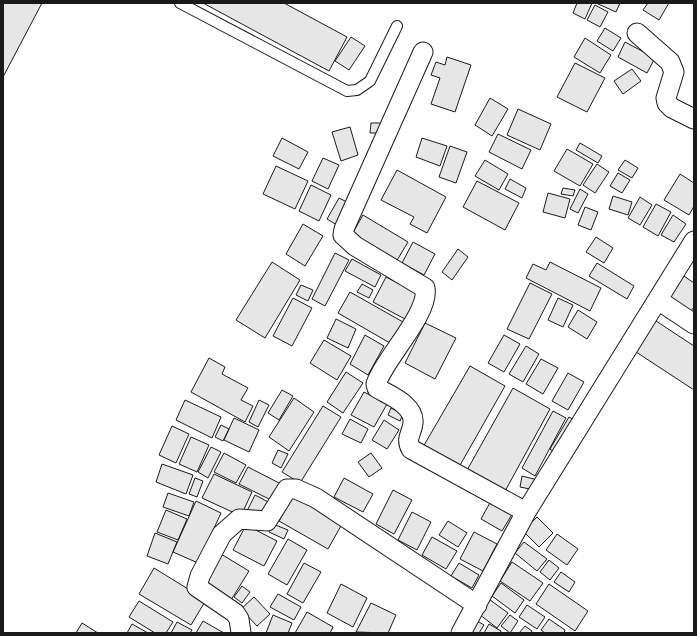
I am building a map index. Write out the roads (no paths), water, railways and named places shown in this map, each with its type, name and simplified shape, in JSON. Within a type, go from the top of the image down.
[{"type":"street","points":[[637,33],[670,62],[674,72],[666,98],[667,103],[672,108],[694,119]]},
{"type":"street","points":[[423,52],[344,229],[343,235],[356,246],[425,288],[427,295],[417,316],[376,384],[377,388],[405,405],[411,413],[413,422],[408,438],[411,449],[526,512]]},
{"type":"street","points":[[460,633],[526,512],[694,241]]},
{"type":"street","points":[[658,300],[694,324]]},
{"type":"street","points":[[242,633],[239,619],[235,613],[197,587],[200,576],[222,534],[240,520],[267,521],[287,489],[296,489],[316,498],[476,605]]},
{"type":"lane","points":[[180,3],[347,91],[357,90],[370,81],[397,26]]}]
